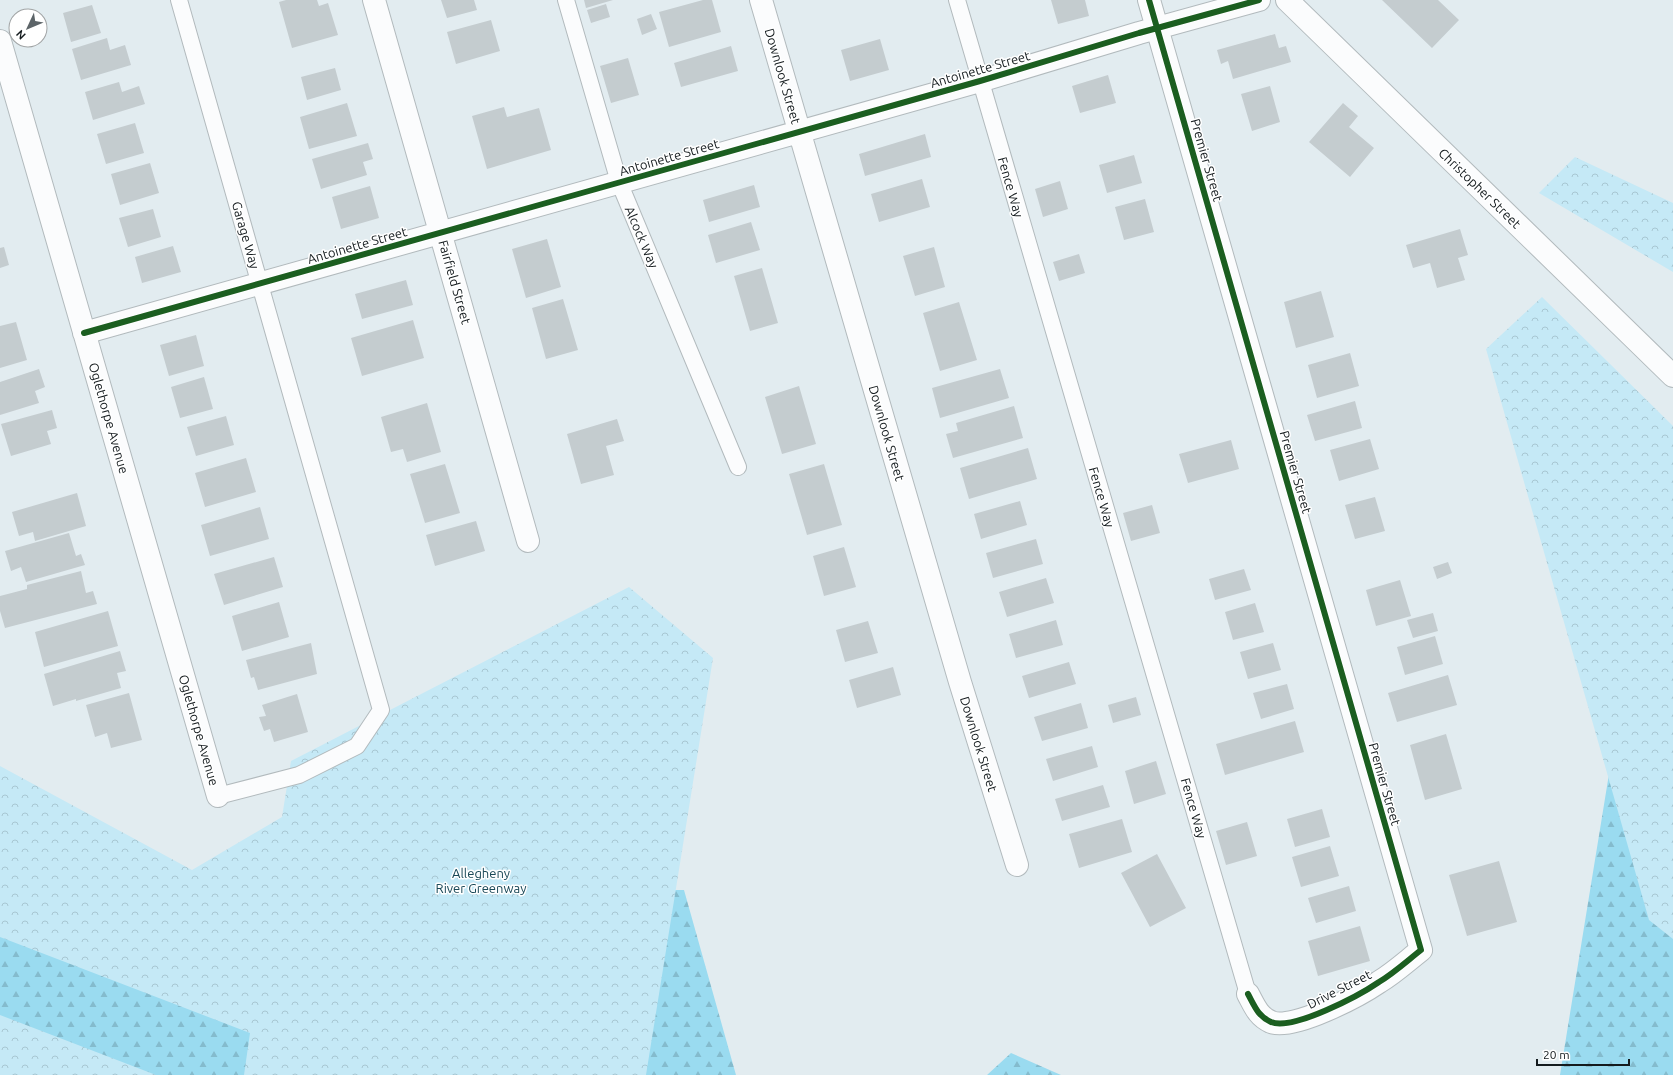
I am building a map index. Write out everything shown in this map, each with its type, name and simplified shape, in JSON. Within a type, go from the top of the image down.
[{"type":"street","name":"Fairfield Street","points":[[374,0],[528,541]]},
{"type":"street","name":"Downlook Street","points":[[761,0],[960,682],[1017,865]]},
{"type":"street","name":"Premier Street","points":[[1149,0],[1421,950]]},
{"type":"street","name":"Antoinette Street","points":[[84,333],[980,81],[1157,28],[1259,0]]},
{"type":"street","name":"Christopher Street","points":[[1287,0],[1673,376]]},
{"type":"street","name":"Oglethorpe Avenue","points":[[0,41],[218,796]]},
{"type":"street","name":"Drive Street","points":[[1248,994],[1259,1015],[1273,1022],[1286,1023],[1326,1010],[1379,982],[1421,950]]},
{"type":"lane","name":"Garage Way","points":[[179,0],[381,710],[357,746],[299,775],[218,796]]},
{"type":"lane","name":"Alcock Way","points":[[566,0],[619,182],[738,467]]},
{"type":"lane","name":"Fence Way","points":[[957,0],[1248,994]]},
{"type":"green space","points":[[1575,157],[1673,203],[1673,272],[1539,193]]},
{"type":"green space","points":[[1542,297],[1673,426],[1673,939],[1649,920],[1486,349]]},
{"type":"green space","name":"Allegheny River Greenway","points":[[629,587],[713,658],[646,1075],[244,1075],[250,1033],[0,937],[0,766],[192,870],[282,817],[291,761]]},
{"type":"green space","points":[[1629,651],[1673,651],[1673,1075],[1560,1075]]},
{"type":"green space","points":[[0,816],[226,890],[684,890],[736,1075],[0,1075]]},
{"type":"green space","points":[[0,1015],[156,1075],[0,1075]]},
{"type":"green space","points":[[1011,1053],[1061,1075],[987,1075]]},
{"type":"building","points":[[286,0],[317,0],[319,6],[328,3],[338,35],[292,48],[279,2]]},
{"type":"building","points":[[441,0],[474,0],[477,10],[447,18]]},
{"type":"building","points":[[584,0],[613,0],[586,8]]},
{"type":"building","points":[[703,0],[712,0],[721,32],[669,47],[659,12]]},
{"type":"building","points":[[1051,0],[1085,0],[1089,16],[1058,24]]},
{"type":"building","points":[[1382,0],[1438,0],[1459,20],[1432,48]]},
{"type":"building","points":[[606,4],[610,17],[591,23],[587,10]]},
{"type":"building","points":[[92,5],[101,33],[71,42],[63,13]]},
{"type":"building","points":[[651,14],[657,29],[642,35],[637,19]]},
{"type":"building","points":[[491,20],[500,51],[456,64],[447,32]]},
{"type":"building","points":[[1275,34],[1279,48],[1286,46],[1291,62],[1233,79],[1228,61],[1221,64],[1217,50]]},
{"type":"building","points":[[107,38],[110,50],[125,45],[131,65],[81,80],[72,49]]},
{"type":"building","points":[[880,39],[889,70],[850,81],[841,50]]},
{"type":"building","points":[[731,46],[738,71],[681,87],[674,63]]},
{"type":"building","points":[[628,58],[639,95],[611,103],[600,66]]},
{"type":"building","points":[[335,68],[341,90],[307,100],[301,77]]},
{"type":"building","points":[[1108,75],[1116,103],[1080,113],[1072,86]]},
{"type":"building","points":[[119,82],[122,92],[139,86],[145,104],[93,120],[85,92]]},
{"type":"building","points":[[1270,86],[1280,122],[1252,131],[1241,94]]},
{"type":"building","points":[[347,103],[357,136],[309,149],[300,117]]},
{"type":"building","points":[[1343,103],[1358,116],[1349,127],[1374,148],[1350,177],[1309,142]]},
{"type":"building","points":[[504,107],[507,117],[539,108],[551,150],[487,169],[472,116]]},
{"type":"building","points":[[135,123],[144,153],[106,164],[97,134]]},
{"type":"building","points":[[925,134],[931,157],[865,176],[859,154]]},
{"type":"building","points":[[368,143],[373,159],[363,162],[367,175],[321,189],[312,159]]},
{"type":"building","points":[[1134,155],[1142,183],[1107,193],[1099,165]]},
{"type":"building","points":[[150,163],[159,193],[120,205],[111,174]]},
{"type":"building","points":[[922,179],[930,207],[879,222],[871,194]]},
{"type":"building","points":[[1060,181],[1068,209],[1043,217],[1035,189]]},
{"type":"building","points":[[754,185],[760,207],[709,222],[703,200]]},
{"type":"building","points":[[370,186],[379,218],[341,229],[332,197]]},
{"type":"building","points":[[1145,199],[1154,232],[1124,240],[1115,207]]},
{"type":"building","points":[[153,209],[161,237],[128,247],[119,218]]},
{"type":"building","points":[[751,222],[760,250],[716,263],[708,235]]},
{"type":"building","points":[[1460,229],[1468,255],[1458,258],[1465,280],[1437,288],[1430,263],[1413,268],[1406,245]]},
{"type":"building","points":[[547,239],[561,287],[526,298],[512,249]]},
{"type":"building","points":[[173,246],[181,272],[142,283],[135,257]]},
{"type":"building","points":[[4,247],[9,265],[0,268],[0,248]]},
{"type":"building","points":[[934,247],[945,287],[915,296],[903,256]]},
{"type":"building","points":[[1079,254],[1085,273],[1059,281],[1053,262]]},
{"type":"building","points":[[762,268],[778,323],[750,331],[734,276]]},
{"type":"building","points":[[406,280],[413,305],[362,319],[355,294]]},
{"type":"building","points":[[1321,291],[1334,337],[1296,348],[1284,302]]},
{"type":"building","points":[[563,299],[578,350],[546,359],[532,308]]},
{"type":"building","points":[[959,302],[977,360],[940,371],[923,313]]},
{"type":"building","points":[[413,320],[424,358],[362,376],[351,338]]},
{"type":"building","points":[[16,322],[27,360],[0,368],[0,326]]},
{"type":"building","points":[[196,335],[204,366],[169,376],[160,345]]},
{"type":"building","points":[[1350,353],[1359,386],[1317,398],[1308,365]]},
{"type":"building","points":[[39,369],[45,387],[35,391],[39,403],[0,415],[0,382]]},
{"type":"building","points":[[1000,369],[1009,398],[940,418],[932,388]]},
{"type":"building","points":[[204,377],[213,409],[180,418],[171,387]]},
{"type":"building","points":[[799,386],[816,444],[782,454],[765,397]]},
{"type":"building","points":[[1355,401],[1362,428],[1315,441],[1307,415]]},
{"type":"building","points":[[427,403],[441,452],[407,462],[403,449],[391,452],[381,417]]},
{"type":"building","points":[[1014,406],[1023,438],[953,458],[946,434],[958,431],[956,423]]},
{"type":"building","points":[[52,410],[57,428],[47,431],[51,444],[11,456],[1,424]]},
{"type":"building","points":[[226,416],[234,445],[196,456],[187,427]]},
{"type":"building","points":[[617,419],[624,441],[606,446],[614,475],[581,484],[567,434]]},
{"type":"building","points":[[1370,439],[1379,469],[1339,481],[1330,450]]},
{"type":"building","points":[[1231,440],[1239,469],[1188,483],[1179,454]]},
{"type":"building","points":[[1028,448],[1037,479],[969,499],[960,468]]},
{"type":"building","points":[[246,458],[256,492],[205,507],[195,473]]},
{"type":"building","points":[[445,464],[460,513],[425,523],[410,474]]},
{"type":"building","points":[[824,464],[842,525],[807,535],[789,474]]},
{"type":"building","points":[[77,493],[86,526],[35,541],[33,532],[19,536],[12,512]]},
{"type":"building","points":[[1375,497],[1385,531],[1355,539],[1345,505]]},
{"type":"building","points":[[1020,501],[1027,525],[981,539],[974,514]]},
{"type":"building","points":[[1152,505],[1160,533],[1131,541],[1123,513]]},
{"type":"building","points":[[260,507],[269,539],[210,556],[201,525]]},
{"type":"building","points":[[476,521],[485,551],[435,566],[426,535]]},
{"type":"building","points":[[69,533],[76,556],[81,554],[85,565],[26,582],[21,567],[11,571],[5,551]]},
{"type":"building","points":[[1036,539],[1043,564],[993,578],[986,553]]},
{"type":"building","points":[[844,547],[856,587],[824,596],[813,556]]},
{"type":"building","points":[[274,557],[283,587],[224,605],[214,574]]},
{"type":"building","points":[[1448,562],[1452,573],[1437,579],[1433,567]]},
{"type":"building","points":[[1244,569],[1251,590],[1215,600],[1209,579]]},
{"type":"building","points":[[81,571],[86,593],[93,591],[97,604],[5,628],[0,611],[0,596],[27,589],[27,585]]},
{"type":"building","points":[[1046,578],[1054,603],[1007,617],[999,592]]},
{"type":"building","points":[[1400,580],[1411,616],[1376,626],[1366,590]]},
{"type":"building","points":[[279,602],[289,637],[242,651],[232,616]]},
{"type":"building","points":[[1255,603],[1264,632],[1233,640],[1225,612]]},
{"type":"building","points":[[108,611],[118,646],[44,667],[35,632]]},
{"type":"building","points":[[1433,613],[1438,631],[1413,638],[1407,620]]},
{"type":"building","points":[[1056,620],[1063,645],[1016,658],[1009,634]]},
{"type":"building","points":[[868,621],[878,653],[845,662],[836,630]]},
{"type":"building","points":[[1435,636],[1443,664],[1405,675],[1397,647]]},
{"type":"building","points":[[311,643],[317,674],[258,690],[254,677],[251,678],[246,660]]},
{"type":"building","points":[[1273,643],[1281,670],[1248,679],[1240,652]]},
{"type":"building","points":[[120,651],[126,671],[117,673],[121,688],[53,706],[44,674]]},
{"type":"building","points":[[1069,662],[1076,684],[1029,698],[1022,676]]},
{"type":"building","points":[[893,667],[901,695],[857,708],[849,680]]},
{"type":"building","points":[[1448,675],[1457,705],[1397,722],[1388,693]]},
{"type":"building","points":[[1287,684],[1294,709],[1261,719],[1253,693]]},
{"type":"building","points":[[129,693],[142,740],[111,748],[107,733],[95,737],[86,705]]},
{"type":"building","points":[[297,694],[308,732],[274,742],[270,729],[264,731],[259,717],[266,716],[262,705]]},
{"type":"building","points":[[1136,697],[1141,715],[1113,723],[1108,705]]},
{"type":"building","points":[[1081,703],[1088,728],[1042,741],[1034,717]]},
{"type":"building","points":[[1295,721],[1304,752],[1225,775],[1216,744]]},
{"type":"building","points":[[1446,734],[1462,789],[1425,800],[1410,745]]},
{"type":"building","points":[[1092,746],[1098,767],[1053,781],[1046,759]]},
{"type":"building","points":[[1156,761],[1166,794],[1134,804],[1125,771]]},
{"type":"building","points":[[1103,785],[1110,807],[1062,821],[1055,799]]},
{"type":"building","points":[[1322,809],[1330,837],[1295,847],[1287,819]]},
{"type":"building","points":[[1122,819],[1132,852],[1079,868],[1069,834]]},
{"type":"building","points":[[1247,822],[1257,856],[1226,865],[1216,831]]},
{"type":"building","points":[[1330,846],[1339,876],[1301,887],[1292,857]]},
{"type":"building","points":[[1157,854],[1186,908],[1150,927],[1121,873]]},
{"type":"building","points":[[1499,861],[1517,922],[1467,936],[1449,875]]},
{"type":"building","points":[[1349,886],[1356,911],[1316,923],[1308,898]]},
{"type":"building","points":[[1360,926],[1370,961],[1318,976],[1308,941]]},
{"type":"cycle path","points":[[1149,0],[1421,950],[1390,975],[1370,988],[1342,1003],[1310,1017],[1281,1023],[1271,1022],[1257,1011],[1248,994]]},
{"type":"cycle path","points":[[84,333],[980,81],[1139,33],[1259,0]]}]
